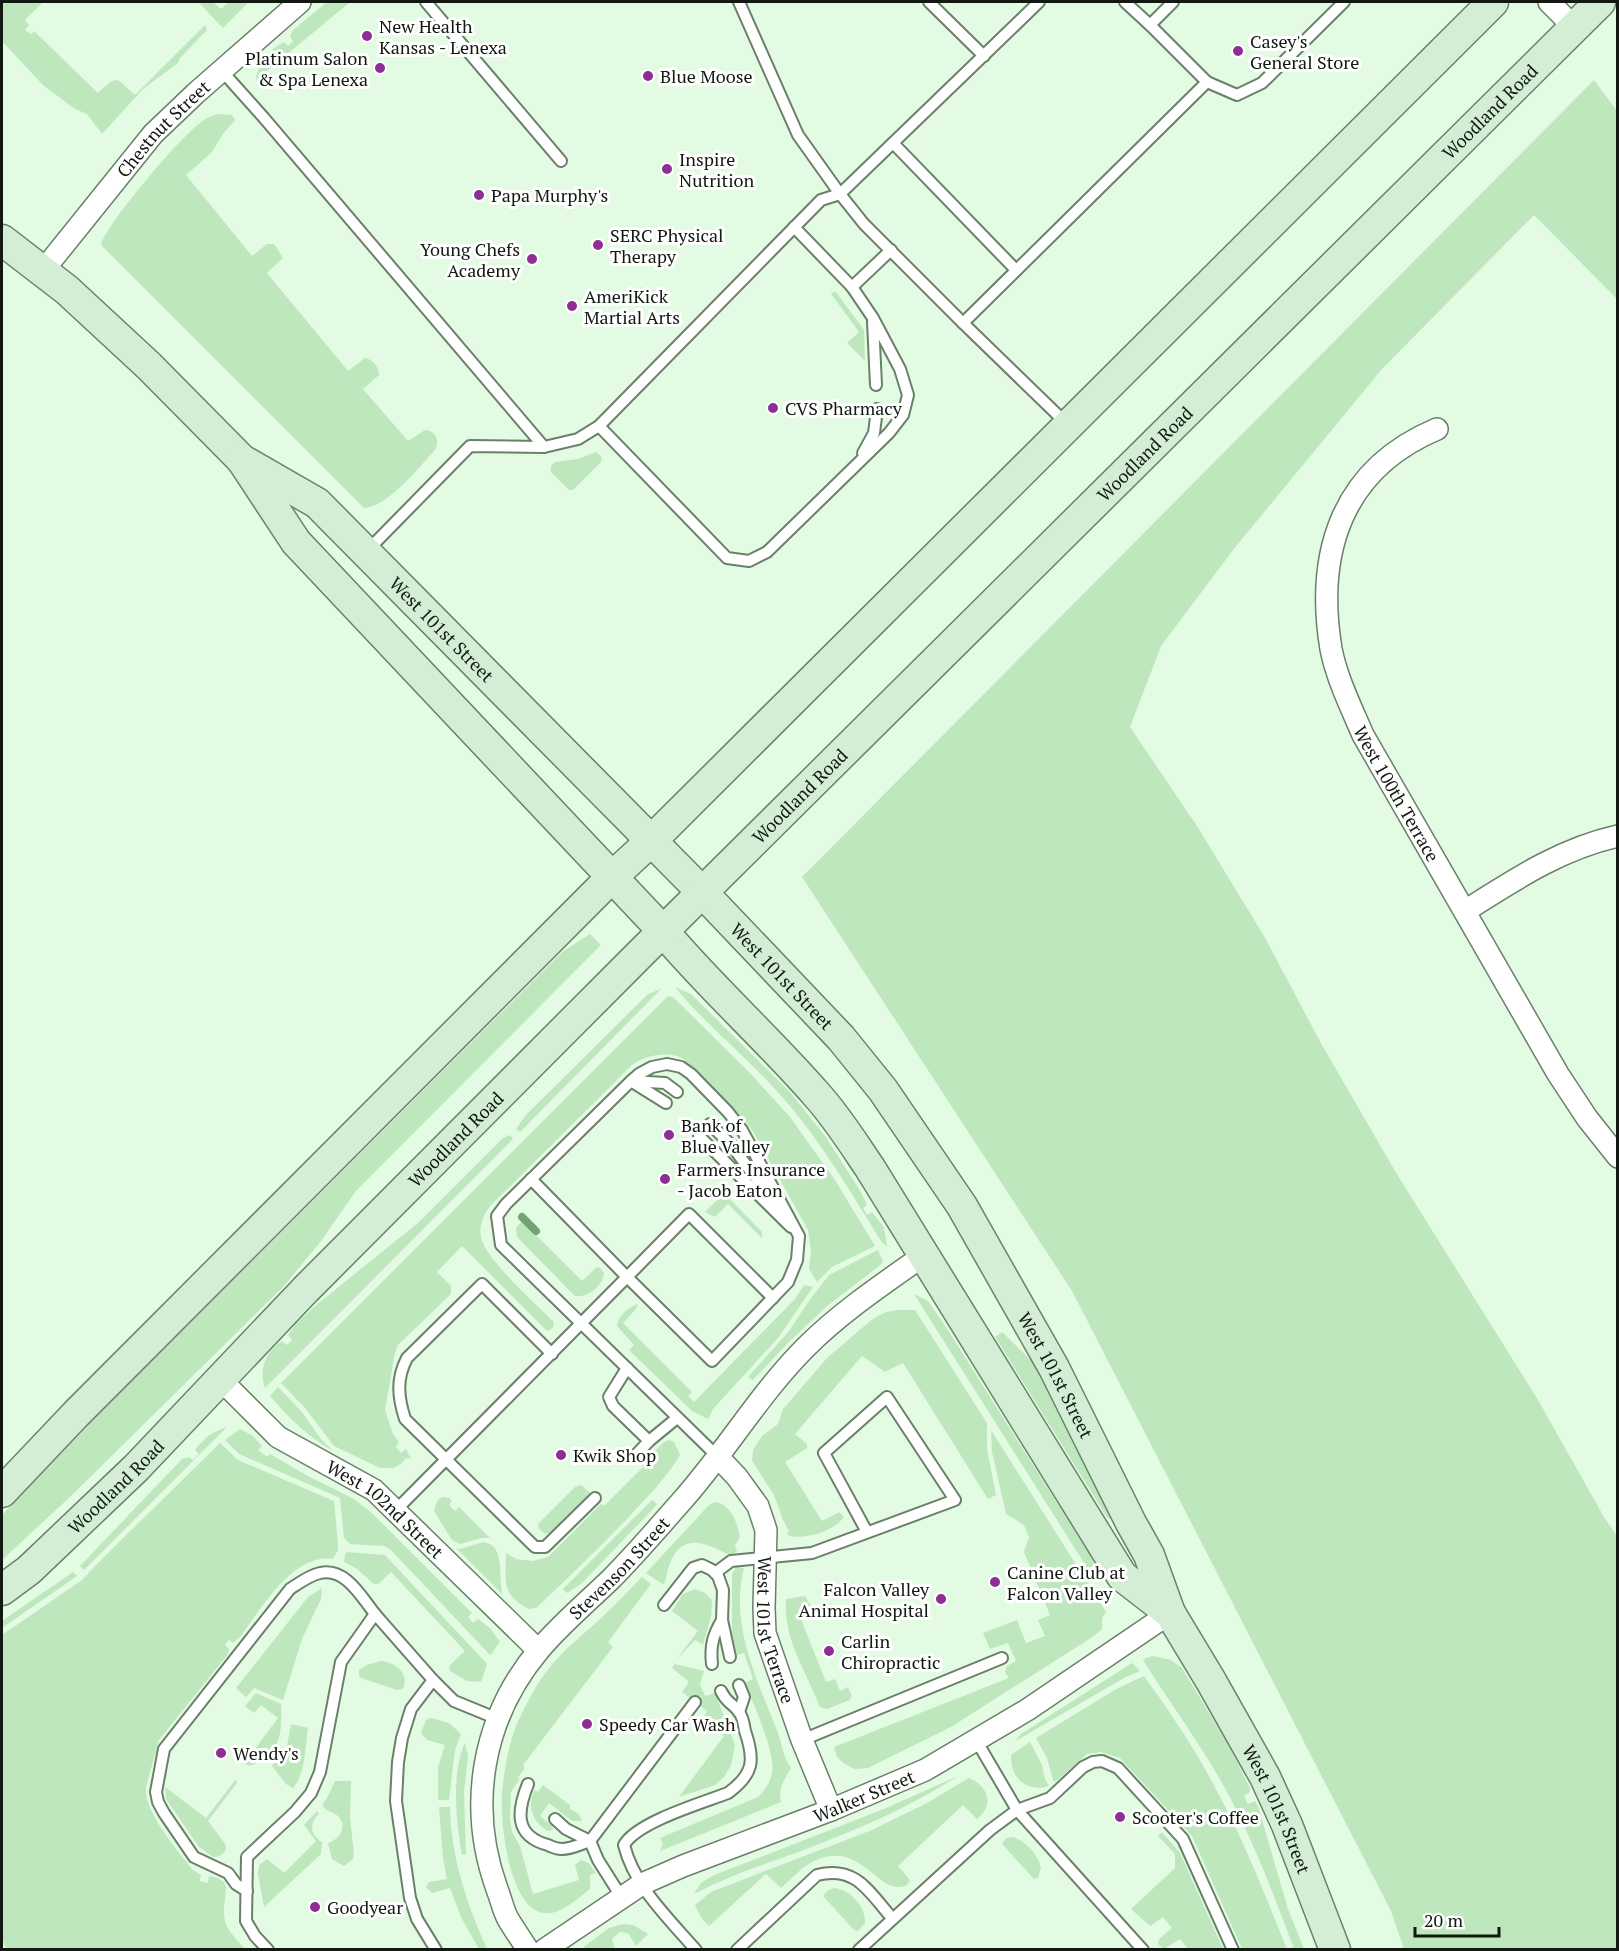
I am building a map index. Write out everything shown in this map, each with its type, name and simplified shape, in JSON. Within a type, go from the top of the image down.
[{"type":"main road","points":[[2,1492],[76,1414],[612,877],[651,841],[1493,2]]},
{"type":"main road","name":"Woodland Road","points":[[2,1590],[28,1570],[136,1468],[306,1289],[663,931],[1600,2]]},
{"type":"main road","name":"West 101st Street","points":[[2,240],[67,290],[149,366],[242,460],[296,542],[663,931],[687,960],[817,1094],[849,1136],[1122,1576],[1170,1613]]},
{"type":"main road","name":"West 101st Street","points":[[242,460],[317,503],[702,892],[841,1038],[883,1089],[962,1206],[1054,1368],[1149,1555],[1170,1613],[1265,1777],[1287,1826],[1335,1950]]},
{"type":"street","name":"Chestnut Street","points":[[42,272],[153,134],[300,2]]},
{"type":"street","points":[[1549,2],[1574,27]]},
{"type":"street","name":"West 100th Terrace","points":[[1437,429],[1412,440],[1391,454],[1369,474],[1350,499],[1336,533],[1328,572],[1331,650],[1344,692],[1363,735],[1558,1074],[1587,1118],[1617,1157]]},
{"type":"street","points":[[1465,911],[1560,854],[1617,836]]},
{"type":"street","name":"Stevenson Street","points":[[528,1950],[508,1918],[489,1866],[481,1826],[482,1784],[489,1747],[498,1719],[519,1678],[538,1650],[619,1570],[682,1501],[772,1387],[806,1348],[877,1288],[924,1255]]},
{"type":"street","name":"West 102nd Street","points":[[220,1379],[278,1437],[374,1490],[538,1650]]},
{"type":"street","name":"West 101st Terrace","points":[[718,1457],[737,1477],[758,1506],[766,1530],[765,1633],[802,1740],[831,1810]]},
{"type":"street","name":"Walker Street","points":[[544,1950],[642,1884],[683,1866],[831,1810],[925,1770],[1027,1710],[1170,1613]]},
{"type":"lane","points":[[426,2],[561,161]]},
{"type":"lane","points":[[739,2],[798,135],[840,194],[864,224],[1069,425]]},
{"type":"lane","points":[[929,2],[984,56]]},
{"type":"lane","points":[[365,552],[470,446],[544,447],[578,438],[599,426],[821,200],[840,194],[1039,2]]},
{"type":"lane","points":[[1125,2],[1207,82],[1237,95],[1262,83],[1344,2]]},
{"type":"lane","points":[[1150,25],[1173,2]]},
{"type":"lane","points":[[222,71],[544,447]]},
{"type":"lane","points":[[963,323],[1207,82]]},
{"type":"lane","points":[[893,143],[1016,270]]},
{"type":"lane","points":[[599,426],[727,558],[749,561],[767,552],[889,433],[903,416],[908,394],[900,369],[873,318],[852,286],[794,227]]},
{"type":"lane","points":[[852,286],[891,250]]},
{"type":"lane","points":[[873,318],[876,385]]},
{"type":"lane","points":[[857,463],[874,433],[877,409]]},
{"type":"lane","points":[[531,1179],[712,1361],[788,1282],[797,1260],[799,1236],[742,1130],[691,1074],[681,1067],[666,1064],[652,1067],[631,1081],[531,1179],[506,1204],[497,1216],[501,1245],[718,1457]]},
{"type":"lane","points":[[631,1081],[665,1083],[677,1092]]},
{"type":"lane","points":[[631,1081],[666,1103]]},
{"type":"lane","points":[[710,1124],[732,1146],[799,1236]]},
{"type":"lane","points":[[699,1136],[799,1236]]},
{"type":"lane","points":[[395,1511],[689,1214],[773,1298]]},
{"type":"lane","points":[[552,1354],[482,1284],[407,1358],[400,1371],[399,1400],[405,1419],[535,1547],[545,1547],[596,1498]]},
{"type":"lane","points":[[627,1368],[609,1397],[613,1406],[650,1441]]},
{"type":"lane","points":[[715,1573],[730,1560],[812,1553],[955,1500],[887,1397],[824,1453],[867,1532]]},
{"type":"lane","points":[[634,1457],[677,1418]]},
{"type":"lane","points":[[664,1605],[693,1568],[702,1565],[715,1573],[723,1590],[722,1620],[730,1658]]},
{"type":"lane","points":[[247,1891],[236,1884],[228,1873],[194,1857],[164,1813],[156,1792],[164,1749],[290,1588],[320,1573],[338,1574],[454,1701],[498,1719]]},
{"type":"lane","points":[[268,1950],[255,1936],[246,1921],[247,1857],[295,1812],[311,1793],[320,1772],[341,1662],[375,1614]]},
{"type":"lane","points":[[712,1664],[712,1636],[722,1620]]},
{"type":"lane","points":[[802,1740],[1002,1658]]},
{"type":"lane","points":[[433,1680],[411,1709],[402,1738],[396,1801],[410,1898],[417,1919],[436,1950]]},
{"type":"lane","points":[[739,1685],[744,1697],[739,1712]]},
{"type":"lane","points":[[696,1950],[642,1884],[626,1854],[624,1845],[628,1837],[641,1828],[728,1793],[740,1784],[747,1774],[752,1764],[750,1744],[739,1712],[725,1700],[721,1691]]},
{"type":"lane","points":[[528,1784],[522,1798],[519,1816],[525,1832],[533,1840],[561,1849],[590,1841],[695,1702]]},
{"type":"lane","points":[[976,1740],[1017,1810],[1143,1950]]},
{"type":"lane","points":[[859,1950],[990,1830],[1017,1810],[1050,1798],[1083,1767],[1102,1761],[1118,1768],[1183,1839],[1233,1950]]},
{"type":"lane","points":[[555,1819],[566,1829],[590,1841],[598,1860],[622,1898]]},
{"type":"lane","points":[[737,1950],[817,1875],[830,1872],[846,1874],[857,1880],[892,1918]]},
{"type":"green space","points":[[2,2],[43,2],[25,20],[29,25],[25,30],[31,34],[34,31],[98,93],[110,82],[117,80],[135,95],[205,25],[207,30],[178,63],[143,89],[102,134],[87,114],[75,109],[43,85],[2,41]]},
{"type":"green space","points":[[198,2],[213,2],[221,9],[229,2],[249,2],[223,28]]},
{"type":"green space","points":[[327,2],[350,2],[256,80],[259,68],[269,53],[284,42],[288,46],[293,41],[290,37],[293,30]]},
{"type":"green space","points":[[1594,80],[1617,111],[1617,299],[1534,215],[1382,369],[1233,550],[1161,646],[1130,727],[1197,826],[1264,936],[1322,1045],[1395,1171],[1538,1400],[1617,1536],[1617,1949],[1404,1949],[1391,1911],[1072,1291],[802,877]]},
{"type":"green space","points":[[217,114],[232,115],[235,120],[212,152],[186,175],[252,256],[267,244],[274,244],[283,258],[267,273],[348,371],[365,358],[375,364],[379,375],[363,389],[408,441],[425,430],[432,432],[436,437],[435,450],[393,494],[374,506],[364,508],[101,245],[116,218],[164,159],[194,128]]},
{"type":"green space","points":[[836,292],[864,330],[865,361],[847,343],[859,332],[831,294]]},
{"type":"green space","points":[[596,452],[602,457],[601,462],[573,490],[569,490],[551,472],[551,466],[555,462],[578,459]]},
{"type":"green space","points":[[590,934],[601,945],[356,1191],[321,1241],[284,1286],[71,1496],[2,1560],[2,1515],[15,1501],[116,1397],[562,952]]},
{"type":"green space","points":[[675,987],[691,994],[789,1091],[826,1137],[861,1192],[867,1205],[863,1208],[867,1215],[872,1212],[884,1227],[887,1247],[818,1143],[790,1106]]},
{"type":"green space","points":[[662,988],[520,1132],[516,1129],[525,1116],[647,995]]},
{"type":"green space","points":[[668,996],[673,997],[750,1073],[790,1117],[835,1180],[875,1246],[832,1267],[817,1282],[809,1269],[811,1252],[808,1230],[746,1122],[682,1058],[664,1054],[644,1058],[633,1064],[490,1206],[482,1221],[481,1237],[492,1257],[554,1322],[553,1328],[548,1331],[545,1329],[462,1246],[437,1272],[451,1286],[451,1294],[398,1345],[395,1353],[385,1410],[393,1434],[399,1442],[396,1447],[401,1453],[406,1449],[411,1459],[406,1458],[394,1468],[380,1468],[334,1446],[305,1408],[281,1383]]},
{"type":"green space","points":[[510,1135],[513,1139],[265,1388],[262,1374],[265,1362],[276,1345],[282,1341],[287,1345],[292,1340],[288,1335],[295,1325],[315,1306],[419,1222],[503,1138]]},
{"type":"green space","points":[[724,1193],[762,1232],[762,1238],[728,1204],[715,1217],[705,1212]]},
{"type":"green space","points":[[522,1221],[582,1281],[597,1267],[600,1268],[604,1273],[598,1287],[585,1295],[575,1296],[517,1237],[516,1228]]},
{"type":"green space","points":[[878,1250],[883,1262],[878,1267],[827,1306],[753,1380],[748,1377],[789,1331],[829,1275]]},
{"type":"green space","points":[[804,1285],[813,1287],[778,1338],[713,1409],[708,1419],[692,1411],[629,1350],[634,1345],[617,1326],[624,1312],[638,1304],[623,1323],[692,1392],[688,1396],[694,1402],[795,1299]]},
{"type":"green space","points":[[914,1294],[928,1301],[946,1327],[1091,1557],[1098,1574],[1093,1577]]},
{"type":"green space","points":[[915,1310],[987,1423],[987,1449],[996,1495],[988,1499],[903,1363],[885,1372],[862,1356],[795,1434],[807,1444],[807,1448],[785,1462],[822,1521],[839,1512],[844,1517],[833,1527],[818,1534],[802,1537],[787,1535],[789,1531],[774,1495],[752,1461],[753,1450],[762,1436],[778,1424],[783,1409],[828,1357],[874,1318],[886,1312]]},
{"type":"green space","points":[[1002,1332],[1044,1373],[1116,1515],[1108,1519],[995,1337]]},
{"type":"green space","points":[[278,1387],[301,1411],[321,1439],[333,1451],[299,1427],[270,1396]]},
{"type":"green space","points":[[227,1427],[84,1570],[80,1566],[182,1459],[189,1457],[193,1460],[199,1454],[195,1450],[202,1442],[213,1433]]},
{"type":"green space","points":[[240,1429],[253,1436],[262,1446],[258,1450],[267,1457],[270,1454],[354,1499],[372,1513],[472,1613],[468,1617],[473,1623],[478,1619],[490,1628],[500,1642],[491,1654],[391,1550],[384,1546],[350,1544],[344,1538],[340,1498],[239,1454],[225,1440]]},
{"type":"green space","points":[[991,1430],[1106,1612],[1102,1618],[1102,1629],[951,1727],[868,1768],[855,1769],[837,1757],[834,1747],[1009,1678],[1005,1672],[1007,1666],[1016,1661],[1008,1643],[990,1649],[983,1633],[1017,1620],[1026,1643],[1045,1636],[1038,1620],[1050,1615],[1024,1552],[1029,1537],[1024,1525],[1006,1514],[992,1452]]},
{"type":"green space","points":[[669,1440],[674,1442],[680,1455],[662,1481],[615,1531],[536,1608],[529,1609],[513,1598],[507,1586],[506,1553],[516,1559],[532,1561],[548,1557],[601,1504],[604,1506],[643,1467],[641,1464]]},
{"type":"green space","points":[[220,1443],[238,1460],[334,1501],[338,1544],[338,1550],[333,1559],[318,1560],[304,1565],[291,1574],[268,1599],[240,1637],[233,1643],[229,1640],[225,1645],[229,1649],[228,1654],[159,1740],[146,1787],[146,1796],[155,1818],[192,1869],[201,1875],[200,1881],[208,1883],[209,1876],[224,1882],[226,1887],[225,1921],[231,1933],[245,1949],[7,1949],[2,1940],[2,1635],[82,1580]]},
{"type":"green space","points":[[581,1485],[591,1494],[551,1533],[545,1534],[539,1529],[538,1524],[575,1487]]},
{"type":"green space","points":[[442,1497],[449,1498],[452,1501],[449,1505],[455,1511],[459,1507],[490,1538],[460,1544],[452,1540],[434,1511],[437,1501]]},
{"type":"green space","points":[[652,1500],[657,1504],[652,1510],[581,1584],[567,1593],[563,1589]]},
{"type":"green space","points":[[715,1502],[725,1506],[735,1520],[740,1537],[735,1546],[737,1552],[729,1555],[705,1545],[690,1543],[676,1552],[664,1585],[646,1573],[709,1505]]},
{"type":"green space","points":[[483,1542],[491,1544],[498,1556],[503,1595],[456,1548],[460,1549]]},
{"type":"green space","points":[[347,1552],[385,1555],[487,1664],[481,1682],[467,1681],[450,1671],[449,1666],[465,1651],[391,1572],[378,1584],[374,1584],[357,1569],[344,1562]]},
{"type":"green space","points":[[736,1567],[744,1568],[740,1590],[740,1611],[748,1653],[784,1755],[791,1768],[781,1788],[781,1802],[660,1851],[663,1844],[660,1838],[758,1797],[771,1777],[771,1753],[745,1683],[753,1679],[744,1653],[737,1655],[732,1631],[732,1574]]},
{"type":"green space","points":[[73,1572],[77,1576],[2,1628],[2,1621]]},
{"type":"green space","points":[[642,1577],[651,1584],[608,1642],[613,1647],[523,1765],[525,1768],[511,1792],[512,1832],[520,1846],[533,1894],[579,1880],[575,1865],[581,1860],[589,1863],[596,1873],[590,1875],[590,1889],[577,1900],[556,1912],[537,1911],[525,1901],[517,1885],[510,1866],[503,1825],[502,1793],[513,1734],[531,1695],[555,1660]]},
{"type":"green space","points":[[322,1588],[321,1599],[302,1639],[283,1700],[254,1688],[246,1697],[236,1688],[308,1597]]},
{"type":"green space","points":[[695,1589],[705,1593],[712,1600],[711,1617],[703,1645],[695,1640],[676,1660],[698,1631],[672,1611],[683,1594]]},
{"type":"green space","points":[[805,1596],[811,1606],[798,1612],[826,1682],[835,1679],[840,1691],[848,1687],[852,1696],[850,1700],[827,1709],[820,1707],[788,1628],[786,1599]]},
{"type":"green space","points":[[1153,1656],[1171,1660],[1182,1668],[1228,1744],[1250,1788],[1250,1792],[1244,1796],[1248,1804],[1255,1801],[1258,1806],[1288,1909],[1304,1949],[1294,1949],[1252,1843],[1221,1781],[1143,1659]]},
{"type":"green space","points":[[381,1661],[392,1664],[400,1670],[404,1678],[403,1689],[397,1690],[361,1678],[359,1670]]},
{"type":"green space","points":[[1132,1663],[1140,1671],[1014,1742],[1021,1734]]},
{"type":"green space","points":[[675,1664],[704,1671],[700,1684],[705,1696],[715,1693],[735,1745],[731,1765],[724,1777],[715,1785],[679,1797],[724,1736],[707,1723],[704,1716],[707,1711],[682,1692],[689,1682],[672,1668]]},
{"type":"green space","points":[[1144,1676],[1183,1733],[1228,1812],[1287,1949],[1242,1949],[1192,1836],[1120,1758],[1101,1752],[1087,1754],[1055,1782],[1053,1780],[1047,1758],[1036,1738],[1118,1688]]},
{"type":"green space","points":[[255,1694],[281,1704],[281,1722],[279,1738],[271,1753],[257,1763],[248,1765],[240,1760],[241,1758],[246,1761],[278,1718],[261,1705],[254,1713],[245,1706]]},
{"type":"green space","points":[[431,1718],[449,1723],[461,1734],[455,1750],[449,1800],[438,1800],[438,1767],[445,1745],[427,1740],[421,1733],[426,1720]]},
{"type":"green space","points":[[291,1724],[308,1728],[303,1767],[293,1788],[286,1784],[272,1766],[287,1746]]},
{"type":"green space","points":[[1030,1742],[1042,1765],[1049,1786],[1041,1788],[1027,1785],[1021,1782],[1013,1771],[1011,1755]]},
{"type":"green space","points":[[465,1743],[468,1756],[464,1792],[466,1854],[462,1855],[456,1783]]},
{"type":"green space","points":[[958,1776],[882,1818],[733,1876],[694,1894],[701,1883],[712,1876],[884,1809]]},
{"type":"green space","points":[[969,1778],[981,1786],[987,1796],[983,1814],[977,1819],[963,1805],[898,1866],[910,1880],[907,1885],[897,1887],[887,1884],[857,1862],[845,1857],[831,1856],[809,1864],[781,1888],[766,1874],[709,1926],[702,1919],[695,1905],[711,1892],[872,1830],[925,1804]]},
{"type":"green space","points":[[236,1779],[237,1783],[208,1821],[226,1845],[222,1854],[213,1857],[199,1847],[166,1799],[165,1787],[206,1818]]},
{"type":"green space","points":[[335,1781],[351,1781],[350,1817],[354,1854],[353,1859],[344,1866],[332,1859],[328,1843],[339,1836],[342,1828],[341,1820],[322,1805]]},
{"type":"green space","points":[[543,1785],[570,1805],[570,1809],[579,1814],[582,1821],[572,1821],[549,1803],[540,1816],[552,1826],[553,1830],[548,1831],[543,1828],[532,1813],[531,1802],[535,1790],[538,1792]]},
{"type":"green space","points":[[439,1807],[450,1807],[453,1844],[461,1880],[487,1949],[479,1949],[461,1917],[450,1888],[432,1893],[426,1887],[429,1882],[447,1879]]},
{"type":"green space","points":[[317,1811],[319,1814],[312,1829],[315,1836],[322,1842],[321,1854],[264,1907],[258,1874],[259,1865],[267,1859],[284,1873],[316,1841],[304,1825]]},
{"type":"green space","points":[[1162,1832],[1180,1853],[1223,1949],[1188,1949],[1180,1939],[1164,1949],[1158,1944],[1159,1939],[1172,1928],[1163,1917],[1150,1926],[1131,1909],[1175,1868],[1175,1854],[1158,1836]]},
{"type":"green space","points":[[1013,1837],[1027,1845],[1037,1858],[1041,1867],[1038,1878],[1034,1879],[1002,1844],[1006,1838]]},
{"type":"green space","points":[[834,1888],[851,1895],[860,1905],[865,1923],[858,1931],[854,1930],[823,1896]]},
{"type":"green space","points":[[622,1924],[633,1925],[648,1934],[636,1946],[628,1933],[620,1932],[612,1939],[615,1949],[581,1949],[609,1928]]},
{"type":"waterway","points":[[522,1217],[536,1231]]},
{"type":"place","name":"New Health Kansas - Lenexa","points":[[367,36]]},
{"type":"place","name":"Casey's General Store","points":[[1238,51]]},
{"type":"place","name":"Platinum Salon & Spa Lenexa","points":[[380,68]]},
{"type":"place","name":"Blue Moose","points":[[648,76]]},
{"type":"place","name":"Inspire Nutrition","points":[[667,169]]},
{"type":"place","name":"Papa Murphy's","points":[[479,195]]},
{"type":"place","name":"SERC Physical Therapy","points":[[598,245]]},
{"type":"place","name":"Young Chefs Academy","points":[[532,259]]},
{"type":"place","name":"AmeriKick Martial Arts","points":[[572,306]]},
{"type":"place","name":"CVS Pharmacy","points":[[773,408]]},
{"type":"place","name":"Bank of Blue Valley","points":[[669,1135]]},
{"type":"place","name":"Farmers Insurance - Jacob Eaton","points":[[665,1179]]},
{"type":"place","name":"Kwik Shop","points":[[561,1455]]},
{"type":"place","name":"Canine Club at Falcon Valley","points":[[995,1582]]},
{"type":"place","name":"Falcon Valley Animal Hospital","points":[[941,1599]]},
{"type":"place","name":"Carlin Chiropractic","points":[[829,1651]]},
{"type":"place","name":"Speedy Car Wash","points":[[587,1724]]},
{"type":"place","name":"Wendy's","points":[[221,1753]]},
{"type":"place","name":"Scooter's Coffee","points":[[1120,1817]]},
{"type":"place","name":"Goodyear","points":[[315,1907]]}]
